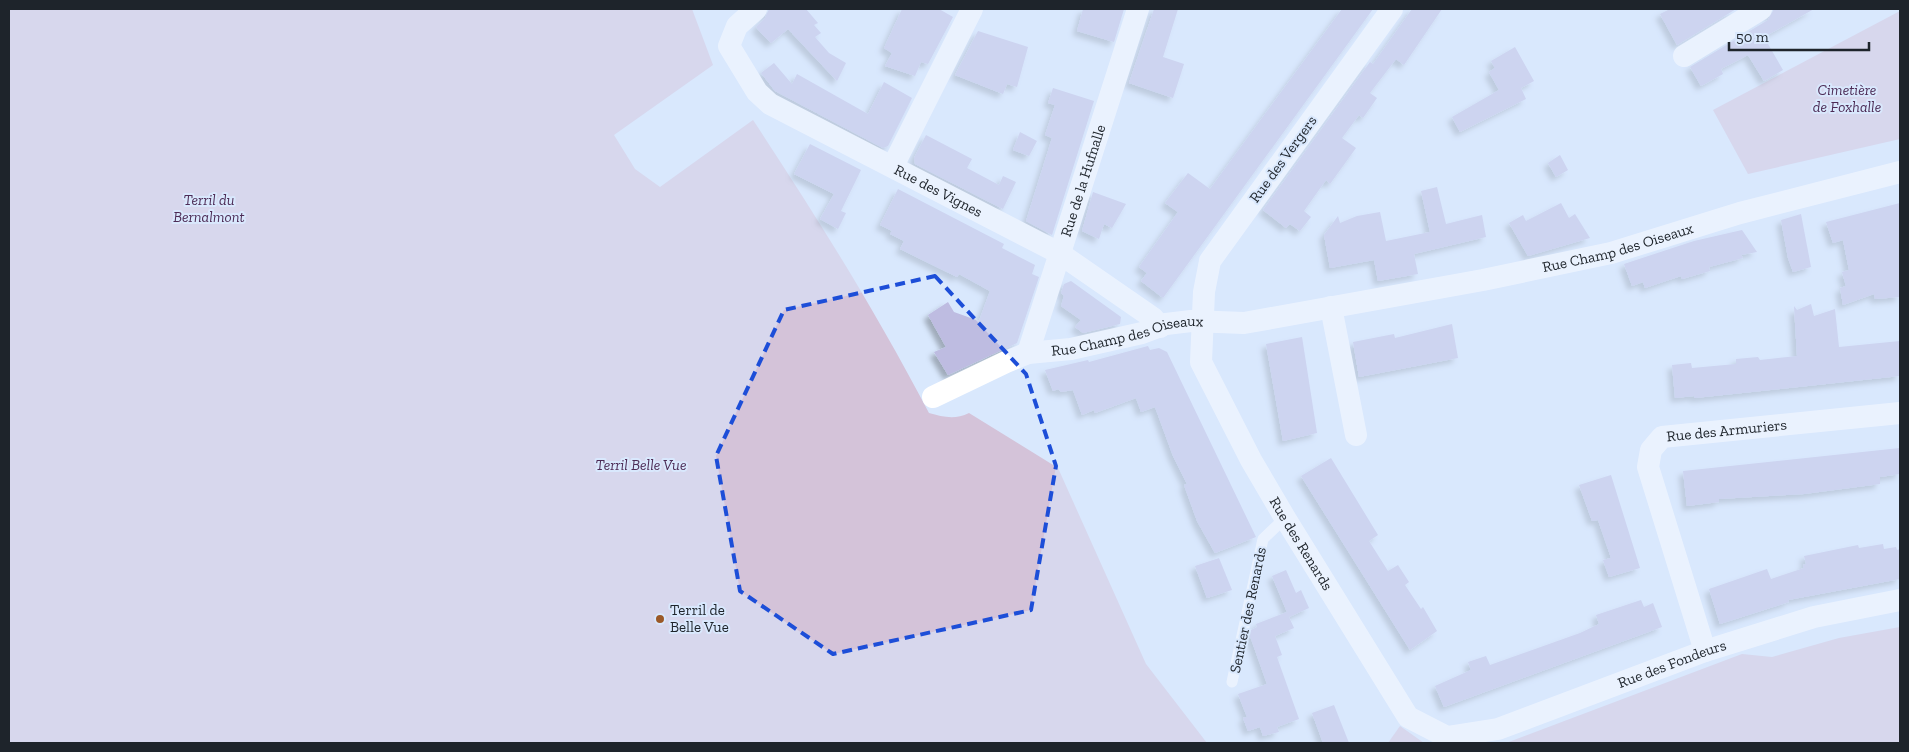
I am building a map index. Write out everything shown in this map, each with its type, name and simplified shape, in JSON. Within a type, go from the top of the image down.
[{"type":"street","name":"Rue des Vignes","points":[[756,9],[737,26],[729,46],[757,92],[770,104],[786,114],[893,166],[1059,253],[1153,318],[1160,327]]},
{"type":"street","points":[[893,166],[972,9]]},
{"type":"street","name":"Rue de la Hufnalle","points":[[1028,353],[1138,9]]},
{"type":"street","name":"Rue des Vergers","points":[[1202,322],[1204,292],[1210,261],[1392,9]]},
{"type":"street","points":[[1684,56],[1760,9]]},
{"type":"street","name":"Rue Champ des Oiseaux","points":[[933,397],[1028,353],[1044,354],[1071,349],[1191,321],[1244,323],[1483,280],[1611,253],[1740,213],[1900,172]]},
{"type":"street","points":[[1331,307],[1356,435]]},
{"type":"street","name":"Rue des Renards","points":[[1202,322],[1201,362],[1252,460],[1285,518],[1408,717],[1447,737]]},
{"type":"street","name":"Rue des Armuriers","points":[[1705,651],[1648,467],[1651,450],[1662,437],[1900,413]]},
{"type":"street","name":"Rue des Fondeurs","points":[[1447,737],[1498,729],[1705,651],[1814,617],[1900,600]]},
{"type":"lane","name":"Sentier des Renards","points":[[1232,682],[1263,539],[1285,518]]},
{"type":"highlighted area","points":[[935,276],[1026,374],[1056,466],[1031,610],[833,654],[740,591],[716,456],[784,310]]},
{"type":"green space","name":"Terril Belle Vue","points":[[9,9],[692,9],[713,65],[614,135],[635,169],[660,187],[753,120],[845,264],[888,337],[929,413],[944,417],[954,417],[969,413],[1058,468],[1146,664],[1207,743],[9,743]]},
{"type":"green space","name":"Cimetière de Foxhalle","points":[[1900,11],[1900,139],[1748,174],[1713,110]]},
{"type":"green space","points":[[1900,627],[1900,743],[1506,743],[1742,654],[1772,657],[1839,638]]},
{"type":"green space","points":[[1400,726],[1424,743],[1388,743]]},
{"type":"building","points":[[769,9],[806,9],[818,23],[814,25],[821,33],[815,37],[829,53],[846,63],[837,81],[788,29],[771,43],[761,33],[756,27],[765,18]]},
{"type":"building","points":[[902,9],[939,9],[953,17],[928,64],[921,62],[915,76],[885,66],[892,53],[884,48]]},
{"type":"building","points":[[1083,9],[1124,9],[1114,42],[1077,31]]},
{"type":"building","points":[[1154,9],[1178,9],[1163,57],[1184,64],[1173,98],[1129,83]]},
{"type":"building","points":[[1342,9],[1373,9],[1163,298],[1141,281],[1147,273],[1139,267],[1178,212],[1165,203],[1188,173],[1210,189]]},
{"type":"building","points":[[1412,9],[1442,9],[1404,65],[1396,59],[1370,93],[1377,98],[1363,118],[1359,115],[1342,138],[1356,148],[1330,184],[1326,180],[1304,211],[1311,217],[1300,231],[1290,224],[1286,228],[1263,210],[1370,62],[1373,64]]},
{"type":"building","points":[[1670,9],[1736,9],[1677,45],[1660,14]]},
{"type":"building","points":[[1774,9],[1814,9],[1764,37],[1783,70],[1764,81],[1748,55],[1721,69],[1723,74],[1701,86],[1690,67],[1768,20]]},
{"type":"building","points":[[978,31],[1028,47],[1017,87],[1007,84],[1003,94],[955,75]]},
{"type":"building","points":[[1515,47],[1534,81],[1521,88],[1526,99],[1460,132],[1452,117],[1499,90],[1489,72],[1495,68],[1491,61]]},
{"type":"building","points":[[774,63],[792,84],[797,74],[868,114],[884,82],[912,98],[888,146],[883,148],[775,91],[761,73]]},
{"type":"building","points":[[1053,88],[1094,101],[1052,235],[1026,221],[1052,138],[1045,135],[1055,105],[1048,103]]},
{"type":"building","points":[[1020,132],[1037,141],[1029,156],[1013,150]]},
{"type":"building","points":[[926,135],[972,159],[967,168],[999,185],[1003,176],[1016,182],[1003,209],[915,164],[914,158]]},
{"type":"building","points":[[810,144],[861,170],[841,211],[846,213],[838,229],[820,219],[834,194],[794,174]]},
{"type":"building","points":[[1560,155],[1568,170],[1556,177],[1548,163]]},
{"type":"building","points":[[1437,187],[1446,224],[1482,215],[1486,237],[1414,254],[1418,274],[1378,281],[1374,260],[1330,268],[1324,235],[1338,216],[1340,223],[1357,216],[1380,212],[1386,241],[1430,232],[1421,191]]},
{"type":"building","points":[[898,189],[1004,244],[1002,248],[1035,265],[1032,274],[1039,277],[1017,343],[948,375],[934,352],[946,347],[928,315],[948,302],[954,312],[979,321],[990,291],[959,274],[957,277],[900,249],[904,241],[890,234],[892,231],[880,225]]},
{"type":"building","points":[[1093,192],[1126,204],[1112,228],[1104,224],[1099,239],[1082,231]]},
{"type":"building","points":[[1561,203],[1569,218],[1575,214],[1590,238],[1528,256],[1509,223],[1523,215],[1526,221]]},
{"type":"building","points":[[1900,203],[1900,297],[1875,299],[1874,294],[1843,305],[1840,288],[1846,286],[1842,272],[1849,270],[1843,240],[1833,243],[1826,222]]},
{"type":"building","points":[[1801,214],[1811,267],[1793,272],[1788,258],[1781,220]]},
{"type":"building","points":[[1742,230],[1757,252],[1741,255],[1743,258],[1709,267],[1710,271],[1682,279],[1681,276],[1645,288],[1643,282],[1632,286],[1624,264],[1694,241]]},
{"type":"building","points":[[1071,281],[1121,317],[1120,324],[1083,333],[1075,327],[1081,320],[1061,306],[1064,296],[1061,293],[1064,284]]},
{"type":"building","points":[[1811,304],[1814,316],[1835,309],[1839,347],[1900,341],[1900,376],[1695,398],[1694,396],[1675,398],[1672,365],[1691,363],[1692,368],[1736,364],[1736,359],[1758,357],[1760,360],[1797,356],[1794,306],[1797,310]]},
{"type":"building","points":[[1452,324],[1458,358],[1359,377],[1353,342],[1394,334],[1395,338]]},
{"type":"building","points":[[1302,337],[1317,433],[1283,441],[1266,344]]},
{"type":"building","points":[[1148,346],[1150,350],[1159,348],[1167,352],[1256,537],[1215,553],[1197,521],[1184,485],[1187,484],[1173,456],[1155,407],[1141,412],[1136,398],[1095,413],[1094,410],[1082,415],[1073,390],[1061,392],[1058,389],[1053,391],[1045,370],[1088,360],[1089,362]]},
{"type":"building","points":[[1900,448],[1900,474],[1880,477],[1880,484],[1804,494],[1719,499],[1719,502],[1687,506],[1683,471]]},
{"type":"building","points":[[1331,458],[1378,535],[1369,541],[1388,571],[1398,565],[1409,582],[1405,585],[1421,609],[1423,607],[1437,631],[1410,650],[1301,476]]},
{"type":"building","points":[[1611,475],[1640,568],[1609,577],[1603,560],[1611,558],[1598,520],[1592,521],[1579,485]]},
{"type":"building","points":[[1883,544],[1884,549],[1896,547],[1897,550],[1900,549],[1900,579],[1788,600],[1789,602],[1720,624],[1709,589],[1767,569],[1771,579],[1804,568],[1803,565],[1806,564],[1804,556],[1858,545],[1859,548]]},
{"type":"building","points":[[1219,558],[1232,590],[1207,598],[1195,566]]},
{"type":"building","points":[[1286,570],[1296,593],[1301,590],[1309,608],[1289,617],[1294,628],[1275,636],[1282,655],[1277,657],[1299,719],[1277,727],[1279,732],[1263,736],[1260,727],[1248,731],[1243,718],[1247,717],[1238,694],[1267,684],[1250,636],[1251,630],[1257,627],[1256,624],[1287,612],[1272,576]]},
{"type":"building","points":[[1641,600],[1644,607],[1653,603],[1662,627],[1444,707],[1435,686],[1471,670],[1468,662],[1486,656],[1490,665],[1580,633],[1599,624],[1596,615]]},
{"type":"building","points":[[1334,705],[1349,743],[1323,743],[1312,713]]},
{"type":"place","name":"Terril de Belle Vue","points":[[660,619]]},
{"type":"park label","name":"Terril du Bernalmont","points":[[209,208]]}]
